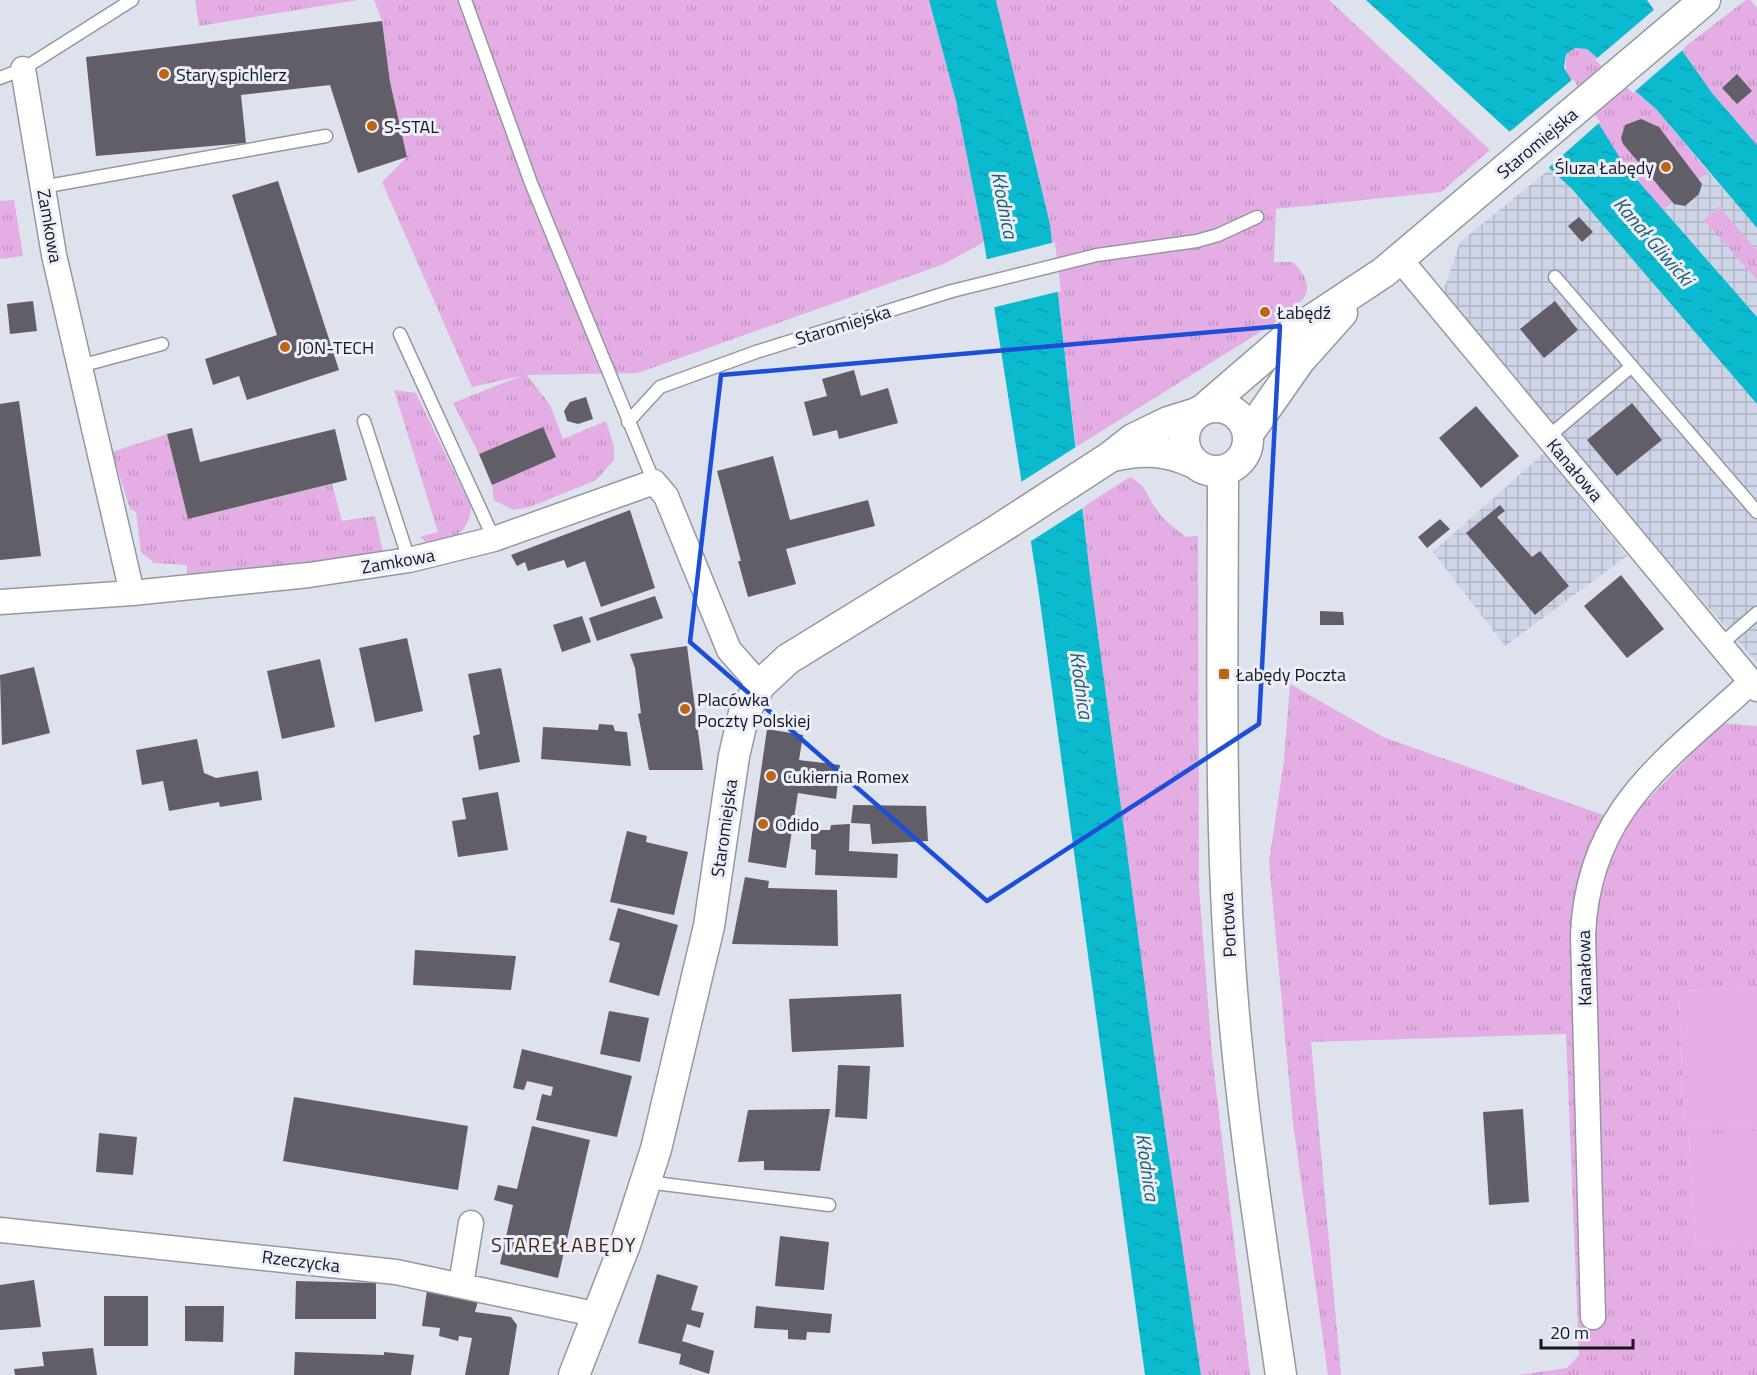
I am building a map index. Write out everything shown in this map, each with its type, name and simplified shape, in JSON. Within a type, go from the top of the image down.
[{"type":"street","name":"Staromiejska","points":[[574,1375],[599,1315],[656,1149],[709,926],[734,756],[744,713],[760,685],[788,659],[976,543],[1110,457],[1133,439],[1150,430],[1202,411],[1292,333],[1367,285],[1705,0]]},
{"type":"street","name":"Zamkowa","points":[[23,69],[54,255],[132,593]]},
{"type":"street","name":"Kanałowa","points":[[1399,258],[1754,686],[1640,786],[1611,827],[1592,869],[1587,892],[1583,935],[1593,1317]]},
{"type":"street","name":"Staromiejska","points":[[1248,434],[1299,360],[1367,285]]},
{"type":"street","points":[[1216,406],[1232,412],[1245,425],[1248,434],[1247,450],[1243,457],[1231,468],[1223,471],[1208,471],[1192,462],[1184,445],[1189,420],[1202,411],[1216,406]]},
{"type":"street","name":"Staromiejska","points":[[1110,457],[1136,450],[1175,454],[1192,462]]},
{"type":"street","name":"Portowa","points":[[1223,471],[1223,824],[1230,965],[1248,1148],[1281,1375]]},
{"type":"street","name":"Zamkowa","points":[[0,602],[132,593],[309,575],[409,560],[494,539],[654,482]]},
{"type":"street","points":[[654,482],[666,496],[729,650],[760,685]]},
{"type":"street","points":[[461,1285],[471,1223]]},
{"type":"street","name":"Rzeczycka","points":[[0,1230],[396,1272],[599,1315]]},
{"type":"lane","points":[[0,78],[23,69],[132,0]]},
{"type":"lane","points":[[465,0],[531,183],[654,482]]},
{"type":"lane","points":[[42,187],[326,136]]},
{"type":"lane","name":"Staromiejska","points":[[628,422],[660,387],[756,352],[982,283],[1076,260],[1197,241],[1218,235],[1257,217]]},
{"type":"lane","points":[[1555,277],[1757,512]]},
{"type":"lane","points":[[400,334],[494,539]]},
{"type":"lane","points":[[80,366],[162,344]]},
{"type":"lane","points":[[1548,437],[1632,366]]},
{"type":"lane","points":[[364,421],[409,560]]},
{"type":"lane","points":[[1720,645],[1757,613]]},
{"type":"lane","points":[[646,1181],[829,1205]]},
{"type":"highlighted area","points":[[1280,326],[1259,724],[987,901],[690,642],[721,375]]},
{"type":"shaded area","points":[[1550,169],[1572,189],[1757,403],[1757,663],[1454,314],[1444,289],[1460,242]]},
{"type":"shaded area","points":[[1708,172],[1757,228],[1757,317],[1663,210]]},
{"type":"shaded area","points":[[1544,453],[1627,556],[1505,646],[1433,552]]},
{"type":"green space","points":[[195,0],[358,0],[199,26]]},
{"type":"green space","points":[[374,0],[929,0],[956,101],[984,242],[944,264],[638,373],[527,375],[550,405],[563,439],[606,421],[614,447],[614,460],[596,480],[530,507],[513,510],[494,500],[492,485],[556,457],[543,428],[479,454],[453,403],[521,376],[472,387],[382,182],[407,157],[390,82],[382,21]]},
{"type":"green space","points":[[996,0],[1329,0],[1490,150],[1441,192],[1276,209],[1274,262],[1293,262],[1300,270],[1307,284],[1303,299],[1275,323],[1076,447],[1050,224]]},
{"type":"green space","points":[[1746,0],[1750,0],[1757,8],[1757,145],[1712,93],[1682,49]]},
{"type":"green space","points":[[1575,48],[1587,49],[1656,109],[1708,172],[1663,210],[1625,166],[1566,75],[1566,54]]},
{"type":"green space","points":[[14,200],[23,256],[0,259],[0,201]]},
{"type":"green space","points":[[1719,207],[1757,250],[1757,280],[1704,220]]},
{"type":"green space","points":[[394,390],[416,393],[471,507],[467,523],[458,534],[430,546],[420,537],[438,532]]},
{"type":"green space","points":[[167,434],[188,519],[332,484],[342,521],[375,516],[383,552],[356,558],[187,574],[187,565],[154,563],[141,552],[136,512],[130,509],[112,452]]},
{"type":"green space","points":[[1130,477],[1144,488],[1160,514],[1170,525],[1186,537],[1198,536],[1199,887],[1212,1055],[1250,1375],[1201,1375],[1154,1054],[1090,575],[1083,507]]},
{"type":"green space","points":[[1290,684],[1383,737],[1626,823],[1720,723],[1757,726],[1757,988],[1679,991],[1684,1124],[1757,1122],[1757,1131],[1689,1136],[1695,1247],[1757,1244],[1757,1375],[1518,1375],[1567,1368],[1579,1355],[1566,1034],[1311,1042],[1341,1375],[1328,1375],[1293,1123],[1269,862],[1284,760]]},
{"type":"green space","points":[[1757,988],[1757,1122],[1684,1124],[1679,991]]},
{"type":"green space","points":[[1757,1131],[1757,1244],[1695,1247],[1689,1135]]},
{"type":"water","name":"Kłodnica","points":[[929,0],[996,0],[1050,224],[1090,575],[1154,1054],[1201,1375],[1145,1375],[1038,587],[984,242],[956,101]]},
{"type":"water","name":"Kanał Gliwicki","points":[[1366,0],[1647,0],[1712,93],[1757,145],[1757,228],[1656,109],[1587,49],[1575,48],[1566,54],[1564,68],[1625,166],[1757,317],[1757,404],[1572,189]]},
{"type":"pier","points":[[1656,8],[1685,48],[1633,93],[1595,60]]},
{"type":"pier","points":[[1573,79],[1600,122],[1546,170],[1507,134]]},
{"type":"pier","points":[[1055,242],[1061,291],[991,308],[984,260]]},
{"type":"pier","points":[[1079,445],[1086,506],[1028,543],[1018,484]]},
{"type":"building","points":[[382,21],[390,82],[407,157],[358,173],[330,85],[241,95],[246,143],[96,156],[86,57]]},
{"type":"building","points":[[1737,74],[1752,91],[1737,104],[1722,88]]},
{"type":"building","name":"Śluza Łabędy","points":[[1641,119],[1659,127],[1702,184],[1699,194],[1685,206],[1674,204],[1623,144],[1621,138],[1625,125]]},
{"type":"building","points":[[278,181],[339,370],[247,400],[239,376],[213,385],[205,359],[277,335],[232,195]]},
{"type":"building","points":[[1579,217],[1593,232],[1582,242],[1568,226]]},
{"type":"building","points":[[33,301],[37,331],[10,334],[7,304]]},
{"type":"building","points":[[1555,301],[1578,330],[1544,358],[1520,329]]},
{"type":"building","points":[[854,370],[861,396],[888,388],[898,423],[839,439],[837,430],[813,436],[804,402],[827,396],[822,379]]},
{"type":"building","points":[[586,397],[593,419],[578,424],[567,421],[564,411],[570,402]]},
{"type":"building","points":[[19,401],[41,556],[0,560],[0,404]]},
{"type":"building","points":[[1632,403],[1662,440],[1617,476],[1587,440]]},
{"type":"building","points":[[1476,406],[1519,456],[1481,488],[1439,438]]},
{"type":"building","points":[[543,427],[556,457],[492,485],[479,454]]},
{"type":"building","points":[[192,428],[200,462],[335,429],[347,480],[188,519],[167,434]]},
{"type":"building","points":[[773,456],[790,520],[868,500],[875,526],[786,549],[796,584],[748,597],[738,561],[741,561],[717,471]]},
{"type":"building","points":[[1500,505],[1505,511],[1497,517],[1532,557],[1540,551],[1569,586],[1535,615],[1466,533]]},
{"type":"building","points":[[630,510],[655,588],[601,607],[585,561],[567,568],[564,560],[528,571],[525,562],[517,566],[511,555]]},
{"type":"building","points":[[1440,519],[1450,529],[1427,548],[1418,537]]},
{"type":"building","points":[[1621,575],[1664,629],[1627,658],[1584,606]]},
{"type":"building","points":[[655,596],[663,618],[597,641],[589,618]]},
{"type":"building","points":[[1320,611],[1343,612],[1344,625],[1320,625]]},
{"type":"building","points":[[582,616],[591,642],[562,652],[553,625]]},
{"type":"building","points":[[407,638],[423,711],[375,722],[359,648]]},
{"type":"building","points":[[687,646],[703,770],[649,770],[638,714],[641,713],[635,668],[630,654]]},
{"type":"building","points":[[320,659],[335,727],[282,739],[267,671]]},
{"type":"building","points":[[34,667],[50,733],[2,745],[0,675]]},
{"type":"building","points":[[501,668],[520,762],[479,770],[473,736],[480,734],[468,674]]},
{"type":"building","points":[[599,724],[613,725],[615,731],[627,732],[631,766],[541,759],[543,727],[598,730]]},
{"type":"building","points":[[767,729],[803,735],[799,760],[840,765],[836,799],[798,793],[786,868],[748,862]]},
{"type":"building","points":[[197,739],[204,773],[216,778],[258,771],[262,800],[220,807],[219,802],[169,811],[163,781],[142,785],[136,750]]},
{"type":"building","points":[[498,792],[508,850],[458,857],[452,821],[466,819],[462,798]]},
{"type":"building","points":[[853,805],[926,806],[928,841],[872,844],[870,824],[851,823]]},
{"type":"building","points":[[850,824],[849,851],[898,854],[897,878],[815,875],[816,850],[811,849],[811,830],[830,830],[831,825]]},
{"type":"building","points":[[627,831],[647,836],[646,842],[688,852],[674,915],[610,902]]},
{"type":"building","points":[[745,877],[769,881],[768,888],[837,890],[838,946],[732,944]]},
{"type":"building","points":[[618,908],[678,925],[659,996],[609,982],[620,943],[609,940]]},
{"type":"building","points":[[415,950],[516,956],[511,990],[413,985]]},
{"type":"building","points":[[901,994],[904,1047],[792,1052],[789,999]]},
{"type":"building","points":[[609,1011],[649,1018],[640,1062],[600,1054]]},
{"type":"building","points":[[522,1049],[632,1076],[617,1137],[536,1120],[542,1094],[551,1096],[553,1087],[527,1081],[524,1090],[513,1088]]},
{"type":"building","points":[[838,1065],[870,1066],[867,1119],[835,1117]]},
{"type":"building","points":[[294,1097],[468,1126],[458,1190],[283,1161]]},
{"type":"building","points":[[830,1109],[820,1171],[764,1170],[764,1161],[738,1162],[748,1110]]},
{"type":"building","points":[[1523,1109],[1529,1202],[1489,1205],[1483,1112]]},
{"type":"building","points":[[532,1126],[590,1140],[558,1278],[500,1264],[513,1205],[494,1200],[498,1185],[517,1189]]},
{"type":"building","points":[[99,1133],[137,1137],[133,1175],[96,1172]]},
{"type":"building","points":[[780,1236],[829,1242],[824,1290],[775,1286]]},
{"type":"building","points":[[657,1274],[698,1286],[691,1310],[704,1313],[700,1328],[687,1324],[682,1341],[714,1351],[709,1374],[679,1364],[681,1354],[638,1343]]},
{"type":"building","points":[[34,1280],[41,1327],[0,1330],[0,1285]]},
{"type":"building","points":[[296,1281],[376,1283],[376,1319],[295,1319]]},
{"type":"building","points":[[427,1290],[478,1301],[475,1312],[511,1317],[517,1325],[509,1375],[465,1375],[472,1338],[459,1336],[458,1341],[439,1336],[440,1328],[422,1326]]},
{"type":"building","points":[[104,1296],[148,1296],[148,1346],[104,1346]]},
{"type":"building","points":[[185,1306],[224,1306],[223,1342],[185,1341]]},
{"type":"building","points":[[756,1306],[832,1314],[830,1333],[807,1332],[806,1340],[788,1339],[788,1330],[754,1328]]},
{"type":"building","points":[[93,1348],[97,1375],[15,1375],[14,1369],[44,1366],[42,1352]]},
{"type":"building","points":[[295,1352],[384,1355],[384,1352],[414,1355],[411,1375],[294,1375]]},
{"type":"place","name":"Stary spichlerz","points":[[164,74]]},
{"type":"place","name":"S-STAL","points":[[372,126]]},
{"type":"place","name":"Śluza Łabędy","points":[[1666,167]]},
{"type":"place","name":"Łabędź","points":[[1265,312]]},
{"type":"place","name":"JON-TECH","points":[[285,347]]},
{"type":"place","name":"Łabędy Poczta","points":[[1224,674]]},
{"type":"place","name":"Placówka Poczty Polskiej","points":[[685,709]]},
{"type":"place","name":"Cukiernia Romex","points":[[771,776]]},
{"type":"place","name":"Odido","points":[[763,824]]},
{"type":"district","name":"STARE ŁABĘDY","points":[[564,1244]]}]
